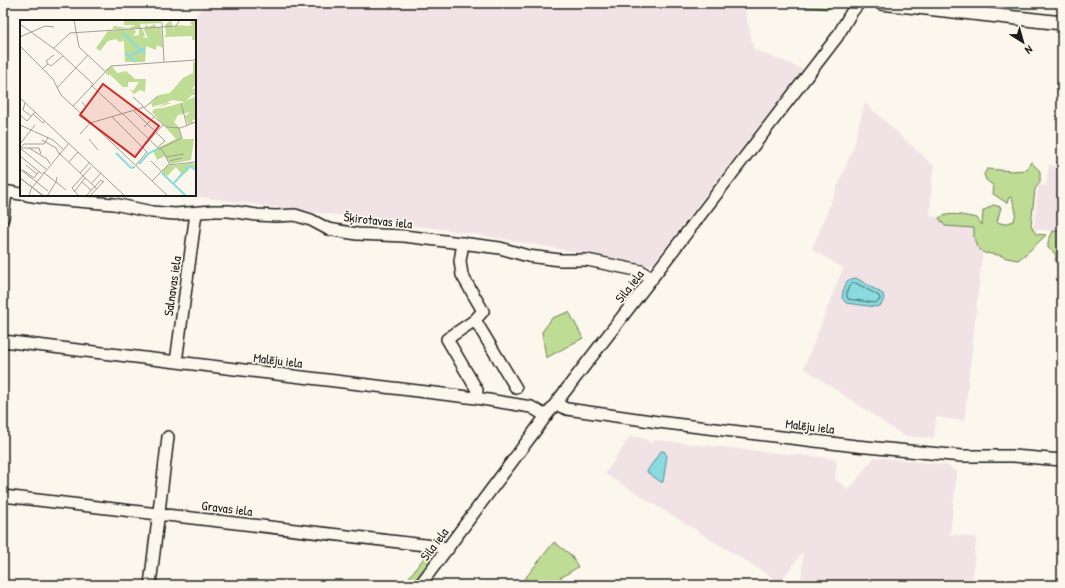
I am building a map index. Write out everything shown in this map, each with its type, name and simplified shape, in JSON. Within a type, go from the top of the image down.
[{"type":"street","name":"Sila iela","points":[[420,585],[546,416],[837,38],[851,13],[859,3]]},
{"type":"street","points":[[881,3],[1062,23]]},
{"type":"street","points":[[3,218],[5,192],[20,194]]},
{"type":"street","name":"Šķirotavas iela","points":[[33,196],[114,204],[152,212],[175,214],[229,211],[257,215],[295,215],[311,220],[328,228],[349,232],[404,236],[463,243],[500,248],[528,256],[560,260],[587,260],[641,271],[652,279]]},
{"type":"street","name":"Salnavas iela","points":[[176,362],[196,213]]},
{"type":"street","points":[[463,243],[460,261],[462,275],[483,311],[475,320],[447,339],[477,390],[476,398]]},
{"type":"street","points":[[475,320],[516,388]]},
{"type":"street","name":"Malēju iela","points":[[3,341],[476,398],[531,407],[546,416]]},
{"type":"street","name":"Malēju iela","points":[[557,402],[562,407],[567,409],[658,422],[848,445],[962,456],[1013,456],[1062,460]]},
{"type":"street","points":[[150,585],[168,437]]},
{"type":"street","name":"Gravas iela","points":[[3,496],[442,547],[448,549]]},
{"type":"shaded area","points":[[205,3],[716,3],[744,6],[754,50],[803,69],[650,265],[463,232],[193,196],[196,196],[196,20],[193,20]]},
{"type":"shaded area","points":[[865,103],[935,167],[932,177],[930,216],[970,221],[984,240],[964,421],[936,417],[934,438],[904,436],[804,368],[843,268],[812,249],[854,146]]},
{"type":"shaded area","points":[[1049,165],[1062,167],[1062,232],[1034,229],[1038,185],[1046,186]]},
{"type":"shaded area","points":[[630,436],[643,438],[651,443],[654,440],[837,459],[835,479],[849,490],[874,457],[947,465],[957,472],[950,534],[976,538],[972,585],[801,585],[803,552],[780,582],[605,474]]},
{"type":"green space","points":[[780,3],[820,3],[830,6],[828,9]]},
{"type":"green space","points":[[1031,162],[1040,171],[1040,182],[1035,189],[1031,226],[1036,234],[1046,235],[1018,260],[984,253],[977,247],[974,238],[974,228],[945,226],[939,218],[953,214],[963,215],[977,218],[982,225],[983,211],[993,205],[1001,207],[997,222],[1004,224],[1014,221],[1016,212],[1012,198],[1009,197],[1007,203],[993,194],[994,186],[986,180],[984,174],[987,169],[1012,171],[1026,170]]},
{"type":"green space","points":[[1053,231],[1062,232],[1062,257],[1061,259],[1055,261],[1056,256],[1054,252],[1048,248],[1048,242]]},
{"type":"green space","points":[[569,312],[583,338],[546,358],[542,332],[552,318]]},
{"type":"green space","points":[[554,542],[571,555],[578,567],[549,585],[520,585]]},
{"type":"green space","points":[[430,550],[438,552],[414,585],[403,585]]},
{"type":"water","points":[[856,278],[883,294],[884,299],[881,305],[876,307],[846,303],[842,298],[847,281]]},
{"type":"water","points":[[661,451],[664,451],[667,456],[663,482],[647,471]]}]
